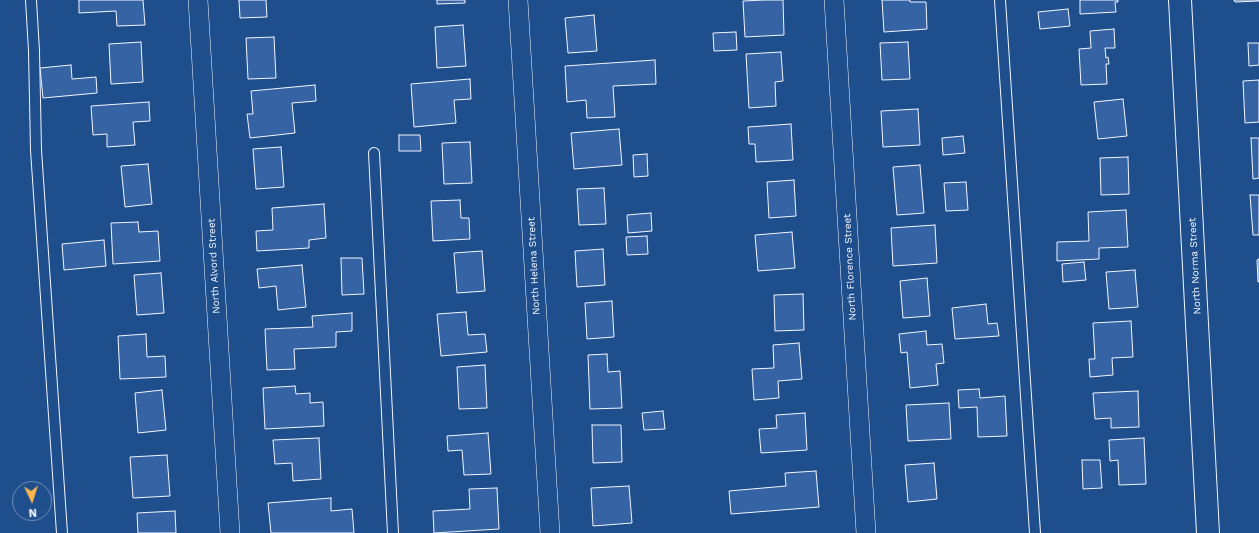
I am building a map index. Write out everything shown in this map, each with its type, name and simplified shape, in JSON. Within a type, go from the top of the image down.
[{"type":"main road","name":"North Norma Street","points":[[1180,0],[1208,533]]},
{"type":"street","name":"North Alvord Street","points":[[198,0],[230,533]]},
{"type":"street","name":"North Helena Street","points":[[518,0],[550,533]]},
{"type":"street","name":"North Florence Street","points":[[834,0],[866,533]]},
{"type":"lane","points":[[31,0],[34,51],[36,150],[62,533]]},
{"type":"lane","points":[[1000,0],[1035,533]]},
{"type":"lane","points":[[374,153],[393,533]]},
{"type":"building","points":[[79,0],[143,0],[145,25],[117,26],[116,11],[79,13]]},
{"type":"building","points":[[239,0],[266,0],[267,17],[240,18]]},
{"type":"building","points":[[437,0],[465,0],[465,3],[437,4]]},
{"type":"building","points":[[783,0],[784,35],[745,37],[743,1]]},
{"type":"building","points":[[882,0],[910,0],[910,2],[926,2],[927,29],[884,32]]},
{"type":"building","points":[[1080,0],[1118,0],[1118,2],[1115,2],[1116,12],[1080,14]]},
{"type":"building","points":[[1234,0],[1259,0],[1259,1],[1235,2]]},
{"type":"building","points":[[1068,9],[1070,26],[1040,29],[1038,12]]},
{"type":"building","points":[[594,15],[597,51],[568,53],[565,18]]},
{"type":"building","points":[[463,25],[466,66],[437,68],[435,27]]},
{"type":"building","points":[[1114,29],[1115,48],[1105,48],[1106,58],[1108,57],[1109,64],[1106,64],[1107,84],[1081,85],[1079,49],[1091,48],[1090,31]]},
{"type":"building","points":[[736,32],[737,50],[714,51],[713,33]]},
{"type":"building","points":[[274,37],[276,78],[248,79],[246,38]]},
{"type":"building","points":[[141,42],[143,82],[111,84],[109,44]]},
{"type":"building","points":[[908,42],[910,79],[882,80],[880,43]]},
{"type":"building","points":[[1248,43],[1259,43],[1259,65],[1249,66]]},
{"type":"building","points":[[781,52],[783,81],[775,82],[776,106],[749,108],[746,54]]},
{"type":"building","points":[[655,60],[656,84],[613,86],[615,117],[587,118],[586,100],[567,102],[565,66]]},
{"type":"building","points":[[71,65],[72,79],[96,77],[97,93],[43,98],[40,68]]},
{"type":"building","points":[[470,79],[471,99],[454,100],[456,123],[414,127],[411,84]]},
{"type":"building","points":[[1259,80],[1259,122],[1245,123],[1243,81]]},
{"type":"building","points":[[315,85],[316,101],[292,103],[295,133],[250,138],[247,114],[253,114],[251,91]]},
{"type":"building","points":[[1123,99],[1127,136],[1098,139],[1094,102]]},
{"type":"building","points":[[149,102],[150,121],[133,122],[135,145],[107,147],[107,134],[93,135],[91,106]]},
{"type":"building","points":[[918,109],[920,145],[883,147],[881,111]]},
{"type":"building","points":[[791,124],[793,160],[756,162],[755,144],[749,144],[748,127]]},
{"type":"building","points":[[619,129],[622,165],[574,169],[571,133]]},
{"type":"building","points":[[399,135],[420,135],[421,151],[399,151]]},
{"type":"building","points":[[963,136],[965,153],[943,155],[942,138]]},
{"type":"building","points":[[1251,138],[1259,138],[1259,178],[1253,179]]},
{"type":"building","points":[[470,142],[472,183],[444,184],[442,143]]},
{"type":"building","points":[[281,147],[284,187],[256,189],[253,149]]},
{"type":"building","points":[[647,154],[648,176],[634,177],[633,155]]},
{"type":"building","points":[[1128,157],[1129,194],[1101,195],[1100,158]]},
{"type":"building","points":[[148,164],[152,204],[125,207],[121,166]]},
{"type":"building","points":[[920,165],[924,213],[897,215],[893,167]]},
{"type":"building","points":[[794,180],[796,216],[769,218],[767,182]]},
{"type":"building","points":[[966,182],[968,210],[946,211],[944,183]]},
{"type":"building","points":[[604,188],[606,224],[579,225],[577,189]]},
{"type":"building","points":[[1250,195],[1259,195],[1259,235],[1253,235]]},
{"type":"building","points":[[460,200],[461,218],[469,218],[470,239],[433,241],[431,201]]},
{"type":"building","points":[[324,204],[326,238],[309,240],[309,248],[257,251],[256,231],[273,230],[272,208]]},
{"type":"building","points":[[1126,210],[1128,247],[1099,248],[1099,259],[1057,261],[1057,242],[1089,241],[1088,212]]},
{"type":"building","points":[[651,213],[652,231],[628,233],[627,215]]},
{"type":"building","points":[[138,222],[139,232],[158,231],[160,261],[113,264],[111,223]]},
{"type":"building","points":[[935,225],[937,263],[893,266],[891,228]]},
{"type":"building","points":[[792,232],[795,268],[758,271],[755,235]]},
{"type":"building","points":[[647,236],[648,254],[627,255],[626,237]]},
{"type":"building","points":[[104,240],[106,266],[64,270],[62,244]]},
{"type":"building","points":[[603,249],[605,285],[577,287],[575,251]]},
{"type":"building","points":[[482,251],[485,291],[457,293],[454,253]]},
{"type":"building","points":[[341,258],[362,258],[364,294],[342,295]]},
{"type":"building","points":[[1259,259],[1259,282],[1258,282],[1257,260]]},
{"type":"building","points":[[1084,262],[1086,280],[1063,282],[1062,264]]},
{"type":"building","points":[[302,265],[306,307],[278,310],[276,286],[259,288],[257,269]]},
{"type":"building","points":[[1135,270],[1138,307],[1109,309],[1106,272]]},
{"type":"building","points":[[161,273],[164,313],[137,315],[134,275]]},
{"type":"building","points":[[927,278],[930,316],[903,318],[900,281]]},
{"type":"building","points":[[803,294],[804,330],[775,331],[774,295]]},
{"type":"building","points":[[612,301],[614,337],[587,339],[585,303]]},
{"type":"building","points":[[986,304],[988,324],[997,323],[999,336],[955,339],[952,308]]},
{"type":"building","points":[[466,312],[468,335],[485,334],[487,352],[441,356],[437,314]]},
{"type":"building","points":[[352,313],[352,331],[336,332],[336,347],[294,349],[295,369],[267,370],[265,329],[313,327],[312,316]]},
{"type":"building","points":[[1131,321],[1133,357],[1112,358],[1113,375],[1090,377],[1089,359],[1095,359],[1093,323]]},
{"type":"building","points":[[926,331],[927,345],[942,344],[944,363],[936,364],[938,385],[910,388],[907,352],[901,353],[899,334]]},
{"type":"building","points":[[146,334],[147,357],[165,356],[166,377],[120,379],[118,336]]},
{"type":"building","points":[[799,343],[802,379],[778,381],[779,398],[754,400],[752,369],[774,368],[773,345]]},
{"type":"building","points":[[607,354],[608,372],[620,371],[622,408],[590,409],[588,355]]},
{"type":"building","points":[[485,365],[487,408],[459,409],[457,367]]},
{"type":"building","points":[[295,386],[296,394],[310,393],[310,403],[323,402],[324,426],[265,429],[263,388]]},
{"type":"building","points":[[979,389],[980,398],[1005,396],[1007,436],[978,437],[977,407],[959,408],[958,390]]},
{"type":"building","points":[[162,390],[166,430],[138,433],[135,393]]},
{"type":"building","points":[[1138,391],[1139,427],[1111,428],[1111,418],[1095,419],[1093,393]]},
{"type":"building","points":[[949,403],[951,439],[908,441],[906,405]]},
{"type":"building","points":[[663,411],[665,429],[644,430],[642,413]]},
{"type":"building","points":[[805,413],[807,450],[761,453],[759,429],[777,428],[776,415]]},
{"type":"building","points":[[592,425],[621,425],[622,462],[593,463]]},
{"type":"building","points":[[488,433],[491,474],[464,475],[462,450],[448,451],[447,436]]},
{"type":"building","points":[[319,438],[321,479],[293,481],[292,463],[275,464],[273,440]]},
{"type":"building","points":[[1144,438],[1146,484],[1119,485],[1118,460],[1110,461],[1109,440]]},
{"type":"building","points":[[167,455],[170,496],[133,498],[130,457]]},
{"type":"building","points":[[1082,460],[1100,460],[1102,488],[1083,489]]},
{"type":"building","points":[[934,463],[937,499],[908,502],[905,465]]},
{"type":"building","points":[[816,471],[819,507],[731,514],[729,491],[786,486],[785,473]]},
{"type":"building","points":[[629,486],[632,523],[593,526],[591,488]]},
{"type":"building","points":[[497,488],[499,529],[434,533],[433,511],[470,509],[469,489]]},
{"type":"building","points":[[331,498],[331,511],[352,509],[354,533],[271,533],[268,503]]},
{"type":"building","points":[[175,511],[176,533],[138,533],[137,513]]}]
